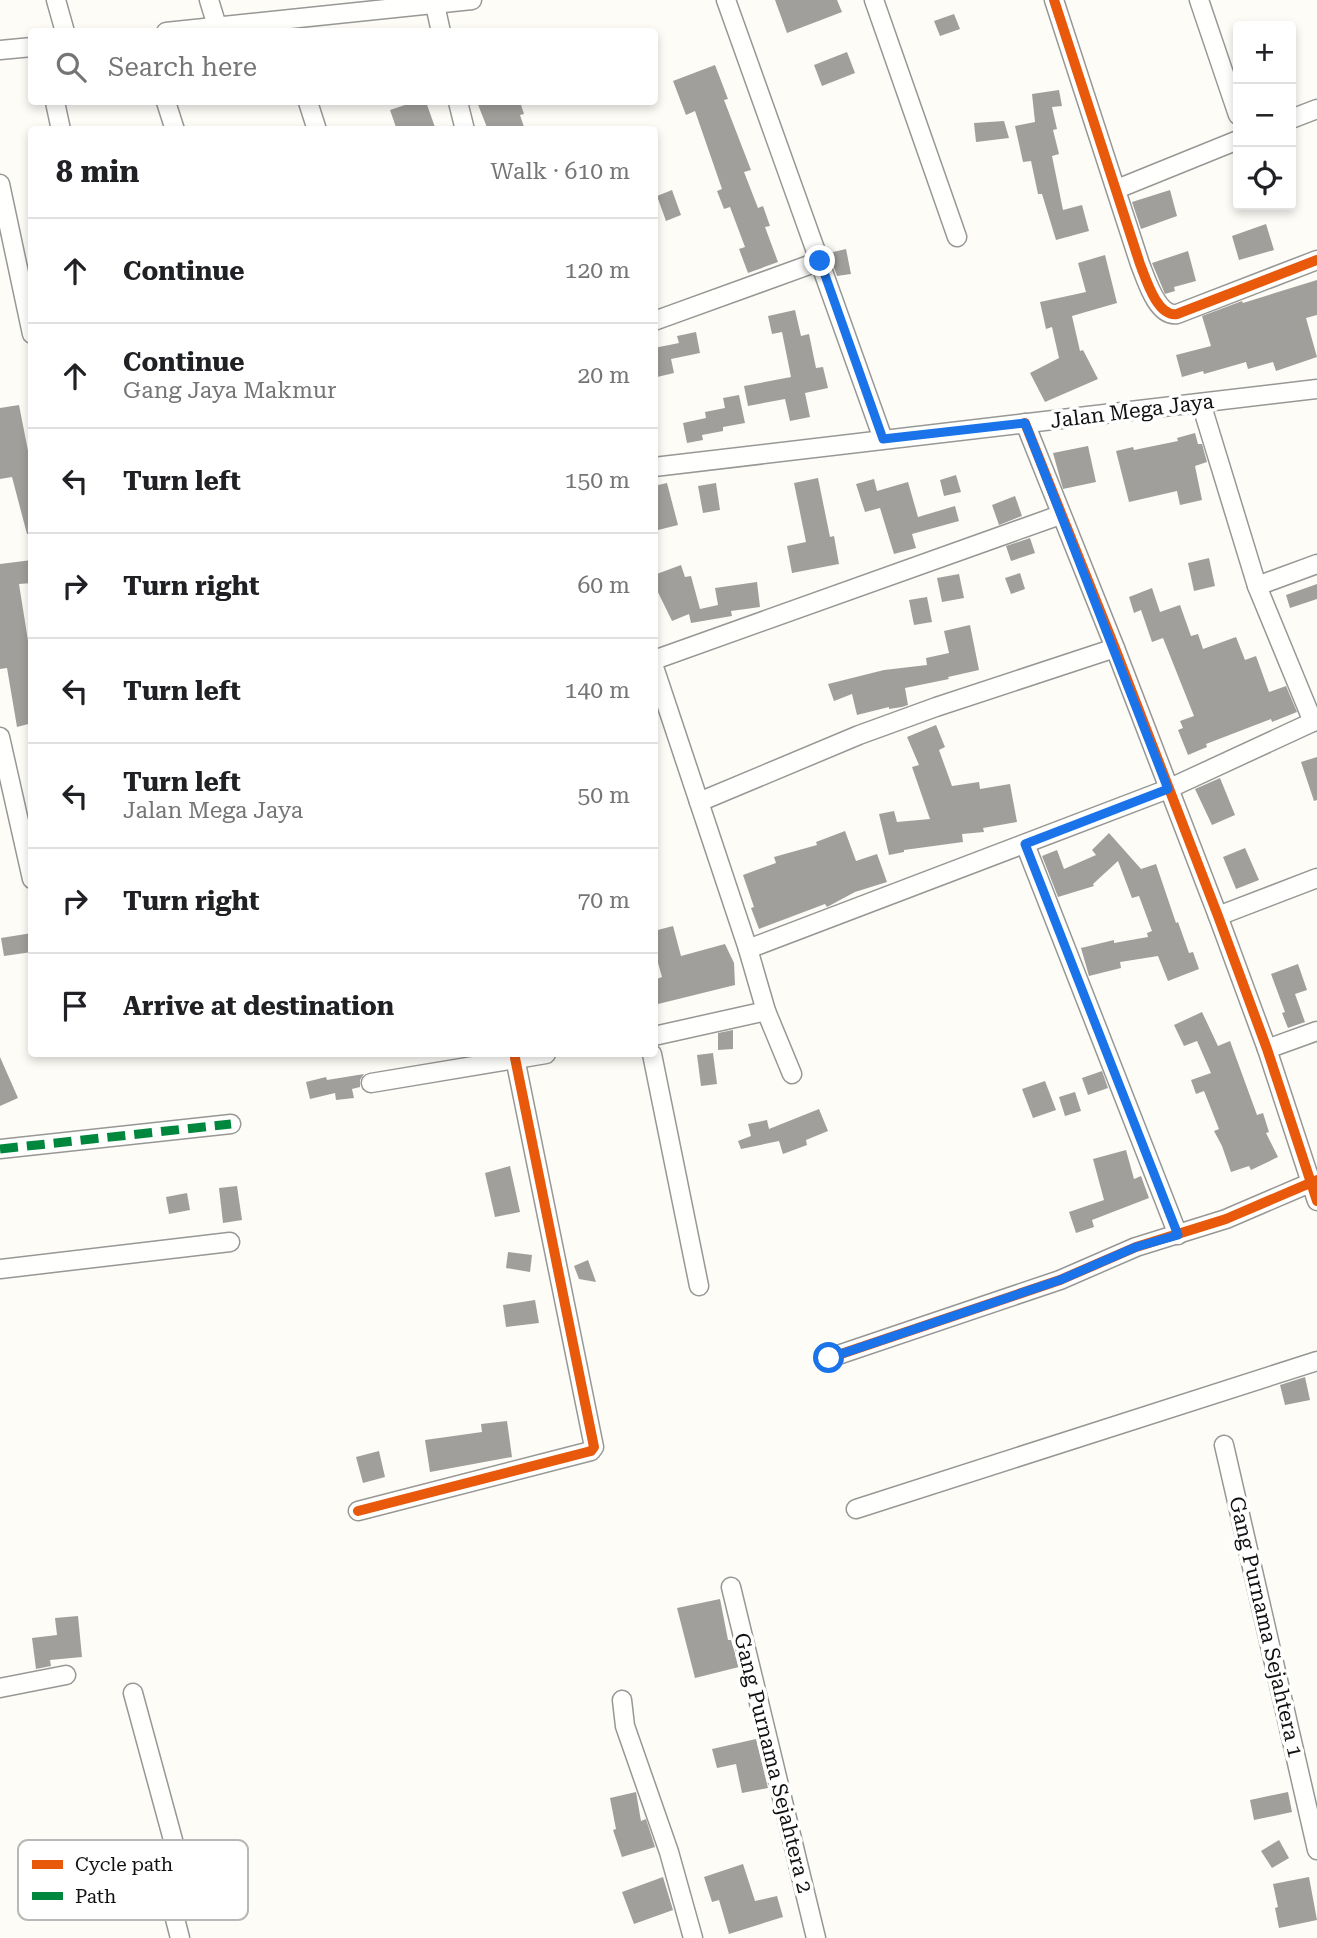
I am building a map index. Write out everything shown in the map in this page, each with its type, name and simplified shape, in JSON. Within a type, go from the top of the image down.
[{"type":"street","points":[[55,0],[64,28]]},
{"type":"street","points":[[209,0],[217,26]]},
{"type":"street","points":[[200,28],[281,25],[472,0]]},
{"type":"street","points":[[726,0],[883,439]]},
{"type":"street","points":[[874,0],[957,237]]},
{"type":"street","points":[[1054,0],[1140,264],[1164,312],[1170,315],[1317,260]]},
{"type":"street","points":[[1199,0],[1233,100]]},
{"type":"street","points":[[435,5],[440,28]]},
{"type":"street","points":[[0,50],[28,47]]},
{"type":"street","points":[[56,105],[60,126]]},
{"type":"street","points":[[167,105],[174,126]]},
{"type":"street","points":[[309,105],[316,126]]},
{"type":"street","points":[[459,105],[464,126]]},
{"type":"street","points":[[1296,117],[1317,109]]},
{"type":"street","points":[[1117,189],[1233,142]]},
{"type":"street","points":[[0,184],[28,315]]},
{"type":"street","points":[[658,318],[820,261]]},
{"type":"street","name":"Jalan Mega Jaya","points":[[658,467],[1317,389]]},
{"type":"street","points":[[748,949],[1168,789],[1315,721],[1257,586],[1201,403]]},
{"type":"street","points":[[1025,423],[1218,916],[1314,1181],[1317,1201]]},
{"type":"street","points":[[658,659],[1060,514]]},
{"type":"street","points":[[1257,586],[1317,564]]},
{"type":"street","points":[[699,802],[911,716],[1115,648]]},
{"type":"street","points":[[658,679],[748,949],[765,1011],[792,1074]]},
{"type":"street","points":[[0,737],[28,861]]},
{"type":"street","points":[[1025,844],[1178,1235]]},
{"type":"street","points":[[1218,916],[1317,878]]},
{"type":"street","points":[[658,1034],[765,1011]]},
{"type":"street","points":[[1267,1049],[1317,1031]]},
{"type":"street","points":[[371,1083],[523,1057]]},
{"type":"street","points":[[653,1057],[699,1286]]},
{"type":"street","points":[[358,1511],[591,1451],[594,1447],[515,1058]]},
{"type":"street","points":[[0,1149],[231,1124]]},
{"type":"street","points":[[829,1358],[1060,1280],[1136,1247],[1226,1219],[1314,1181]]},
{"type":"street","points":[[0,1269],[230,1242]]},
{"type":"street","points":[[856,1508],[1317,1361]]},
{"type":"street","name":"Gang Purnama Sejahtera 1","points":[[1224,1446],[1317,1850]]},
{"type":"street","name":"Gang Purnama Sejahtera 2","points":[[731,1587],[816,1938]]},
{"type":"street","points":[[0,1688],[66,1675]]},
{"type":"street","points":[[133,1693],[173,1840]]},
{"type":"street","points":[[622,1700],[625,1726],[669,1852],[693,1938]]},
{"type":"street","points":[[175,1920],[180,1938]]},
{"type":"building","points":[[775,0],[837,0],[842,12],[787,33]]},
{"type":"building","points":[[954,14],[960,29],[940,36],[934,21]]},
{"type":"building","points":[[847,52],[855,73],[822,86],[814,65]]},
{"type":"building","points":[[715,65],[728,99],[724,100],[751,170],[744,172],[758,208],[763,206],[770,226],[765,227],[778,262],[748,273],[739,249],[745,247],[730,207],[724,209],[717,191],[722,189],[695,111],[686,115],[673,81]]},
{"type":"building","points":[[1059,90],[1062,106],[1052,107],[1057,129],[1053,130],[1059,154],[1052,156],[1063,210],[1082,205],[1089,231],[1056,240],[1042,194],[1038,194],[1031,161],[1023,162],[1015,126],[1035,122],[1032,94]]},
{"type":"building","points":[[405,105],[427,105],[435,126],[396,126],[390,110]]},
{"type":"building","points":[[478,105],[521,105],[524,114],[520,115],[524,126],[486,126]]},
{"type":"building","points":[[1004,121],[1009,138],[976,142],[974,123]]},
{"type":"building","points":[[672,190],[681,215],[666,221],[658,196]]},
{"type":"building","points":[[1170,190],[1177,216],[1141,229],[1132,202]]},
{"type":"building","points":[[1266,224],[1274,250],[1239,260],[1232,236]]},
{"type":"building","points":[[846,249],[851,274],[837,276],[829,253]]},
{"type":"building","points":[[1188,251],[1196,281],[1174,287],[1175,291],[1165,294],[1152,263]]},
{"type":"building","points":[[1105,255],[1117,303],[1072,316],[1080,351],[1083,350],[1098,379],[1045,402],[1030,373],[1059,358],[1052,327],[1046,329],[1040,302],[1086,292],[1078,263]]},
{"type":"building","points":[[1317,280],[1317,315],[1306,318],[1317,357],[1276,371],[1273,362],[1248,369],[1246,362],[1182,377],[1176,355],[1211,346],[1202,316],[1242,301],[1243,303]]},
{"type":"building","points":[[795,310],[801,336],[809,334],[816,368],[823,367],[828,388],[805,393],[810,417],[790,421],[785,399],[748,406],[744,386],[791,377],[782,332],[772,334],[768,316]]},
{"type":"building","points":[[696,332],[700,353],[671,359],[674,373],[658,377],[658,347],[679,343],[677,336]]},
{"type":"building","points":[[739,395],[745,423],[723,427],[723,431],[702,435],[703,440],[687,443],[683,423],[706,418],[705,412],[725,408],[723,398]]},
{"type":"building","points":[[19,405],[28,451],[28,534],[12,477],[0,479],[0,408]]},
{"type":"building","points":[[1195,433],[1198,444],[1202,444],[1207,462],[1195,466],[1202,500],[1180,505],[1177,491],[1129,502],[1116,451],[1178,441],[1177,438]]},
{"type":"building","points":[[1088,446],[1096,482],[1063,489],[1053,453]]},
{"type":"building","points":[[956,475],[961,492],[944,496],[940,480]]},
{"type":"building","points":[[818,478],[830,537],[834,536],[839,564],[792,573],[787,546],[806,542],[794,483]]},
{"type":"building","points":[[874,479],[877,491],[908,482],[918,517],[955,506],[959,521],[912,534],[916,548],[894,554],[880,508],[865,512],[856,484]]},
{"type":"building","points":[[667,483],[678,525],[658,530],[658,485]]},
{"type":"building","points":[[716,483],[720,510],[703,513],[698,486]]},
{"type":"building","points":[[1015,496],[1022,516],[999,525],[992,505]]},
{"type":"building","points":[[1030,538],[1035,553],[1011,561],[1006,546]]},
{"type":"building","points":[[1209,558],[1215,586],[1194,591],[1188,563]]},
{"type":"building","points":[[28,560],[28,583],[19,584],[28,641],[28,724],[17,727],[7,668],[0,669],[0,564]]},
{"type":"building","points":[[681,565],[685,577],[691,576],[700,609],[718,605],[715,588],[757,582],[760,607],[731,611],[732,616],[691,623],[689,614],[672,621],[658,592],[658,574]]},
{"type":"building","points":[[1020,573],[1025,589],[1011,594],[1005,578]]},
{"type":"building","points":[[959,574],[964,598],[942,602],[937,578]]},
{"type":"building","points":[[1317,584],[1317,599],[1290,608],[1286,595]]},
{"type":"building","points":[[1152,588],[1160,612],[1180,605],[1191,636],[1198,634],[1203,649],[1236,637],[1245,660],[1256,656],[1269,692],[1286,686],[1297,712],[1206,744],[1207,747],[1188,755],[1178,730],[1183,728],[1180,721],[1194,716],[1163,638],[1152,642],[1141,610],[1134,613],[1129,597]]},
{"type":"building","points":[[927,597],[932,622],[914,625],[909,600]]},
{"type":"building","points":[[970,625],[979,670],[905,688],[908,705],[902,707],[889,707],[857,715],[852,694],[834,701],[828,684],[884,670],[927,665],[926,658],[949,653],[944,631]]},
{"type":"building","points":[[936,725],[945,747],[939,750],[952,786],[979,782],[980,789],[1010,784],[1017,822],[983,828],[984,832],[962,834],[963,842],[904,850],[889,855],[879,814],[894,811],[897,822],[930,819],[912,767],[919,765],[907,737]]},
{"type":"building","points":[[1317,757],[1317,800],[1314,801],[1301,762]]},
{"type":"building","points":[[1220,778],[1235,815],[1212,825],[1195,789]]},
{"type":"building","points":[[845,831],[856,861],[877,854],[887,882],[855,892],[827,907],[825,904],[759,929],[743,875],[776,863],[774,857],[817,845],[816,842]]},
{"type":"building","points":[[1109,833],[1141,869],[1156,864],[1176,923],[1178,922],[1189,953],[1193,952],[1199,969],[1168,981],[1158,956],[1120,962],[1121,968],[1089,976],[1081,948],[1114,940],[1114,943],[1148,937],[1147,933],[1152,931],[1139,896],[1132,898],[1118,861],[1093,884],[1094,886],[1058,897],[1042,856],[1057,850],[1064,869],[1096,855],[1092,850]]},
{"type":"building","points":[[1245,848],[1259,880],[1236,889],[1223,857]]},
{"type":"building","points":[[673,926],[681,956],[725,944],[734,963],[735,985],[658,1004],[658,978],[662,977],[658,963],[658,930]]},
{"type":"building","points":[[28,934],[28,953],[4,956],[1,938]]},
{"type":"building","points":[[1298,964],[1307,990],[1295,994],[1305,1022],[1288,1028],[1271,974]]},
{"type":"building","points":[[1202,1012],[1218,1046],[1230,1041],[1257,1115],[1263,1113],[1269,1132],[1266,1133],[1278,1157],[1251,1170],[1249,1166],[1231,1172],[1214,1131],[1219,1129],[1204,1091],[1196,1094],[1191,1080],[1211,1073],[1197,1041],[1184,1046],[1174,1025]]},
{"type":"building","points":[[733,1030],[733,1049],[718,1050],[718,1033]]},
{"type":"building","points":[[713,1053],[717,1084],[701,1086],[697,1055]]},
{"type":"building","points":[[0,1057],[18,1098],[0,1106]]},
{"type":"building","points":[[1102,1071],[1108,1088],[1088,1095],[1082,1078]]},
{"type":"building","points":[[364,1074],[360,1087],[352,1089],[354,1098],[336,1100],[335,1093],[310,1099],[306,1082],[326,1077],[327,1080]]},
{"type":"building","points":[[1045,1081],[1056,1110],[1033,1118],[1022,1089]]},
{"type":"building","points":[[1075,1092],[1081,1111],[1065,1116],[1059,1097]]},
{"type":"building","points":[[819,1109],[828,1131],[806,1140],[807,1145],[783,1154],[779,1141],[741,1149],[738,1141],[751,1136],[748,1124],[767,1120],[769,1129]]},
{"type":"building","points":[[1126,1150],[1134,1179],[1141,1176],[1149,1198],[1092,1220],[1094,1227],[1076,1233],[1069,1212],[1104,1200],[1093,1159]]},
{"type":"building","points":[[510,1166],[520,1212],[495,1217],[485,1173]]},
{"type":"building","points":[[237,1186],[242,1220],[223,1223],[219,1188]]},
{"type":"building","points":[[187,1193],[190,1210],[169,1214],[166,1197]]},
{"type":"building","points":[[508,1252],[532,1255],[530,1272],[506,1268]]},
{"type":"building","points":[[588,1260],[596,1282],[579,1279],[574,1266]]},
{"type":"building","points":[[535,1300],[539,1323],[506,1327],[503,1305]]},
{"type":"building","points":[[1305,1377],[1310,1400],[1285,1405],[1280,1385]]},
{"type":"building","points":[[507,1421],[512,1457],[430,1472],[425,1440],[482,1432],[481,1424]]},
{"type":"building","points":[[379,1451],[385,1477],[363,1483],[356,1457]]},
{"type":"building","points":[[720,1599],[728,1640],[731,1640],[739,1667],[695,1678],[677,1608]]},
{"type":"building","points":[[78,1616],[82,1657],[50,1660],[51,1666],[36,1669],[32,1638],[57,1635],[55,1618]]},
{"type":"building","points":[[756,1739],[768,1788],[742,1793],[736,1764],[717,1768],[712,1749]]},
{"type":"building","points":[[636,1792],[641,1821],[646,1819],[655,1847],[622,1857],[613,1830],[616,1829],[610,1798]]},
{"type":"building","points":[[1288,1792],[1292,1812],[1254,1820],[1250,1800]]},
{"type":"building","points":[[1279,1840],[1289,1858],[1272,1868],[1261,1851]]},
{"type":"building","points":[[743,1864],[755,1901],[777,1896],[783,1917],[729,1934],[719,1900],[712,1902],[704,1877]]},
{"type":"building","points":[[663,1877],[673,1910],[634,1924],[622,1892]]},
{"type":"building","points":[[1309,1877],[1317,1920],[1279,1928],[1273,1884]]},
{"type":"marked path","points":[[0,1149],[231,1124]]},
{"type":"cycle path","points":[[1054,0],[1140,264],[1153,296],[1164,310],[1177,314],[1317,260]]},
{"type":"cycle path","points":[[1025,423],[1218,916],[1267,1049],[1317,1201]]},
{"type":"cycle path","points":[[358,1511],[591,1451],[594,1447],[515,1058]]},
{"type":"cycle path","points":[[829,1358],[1060,1280],[1136,1247],[1226,1219],[1317,1180]]},
{"type":"route","points":[[820,261],[883,439],[1025,423],[1168,789],[1025,844],[1178,1235],[1136,1247],[1060,1280],[829,1358]]}]
